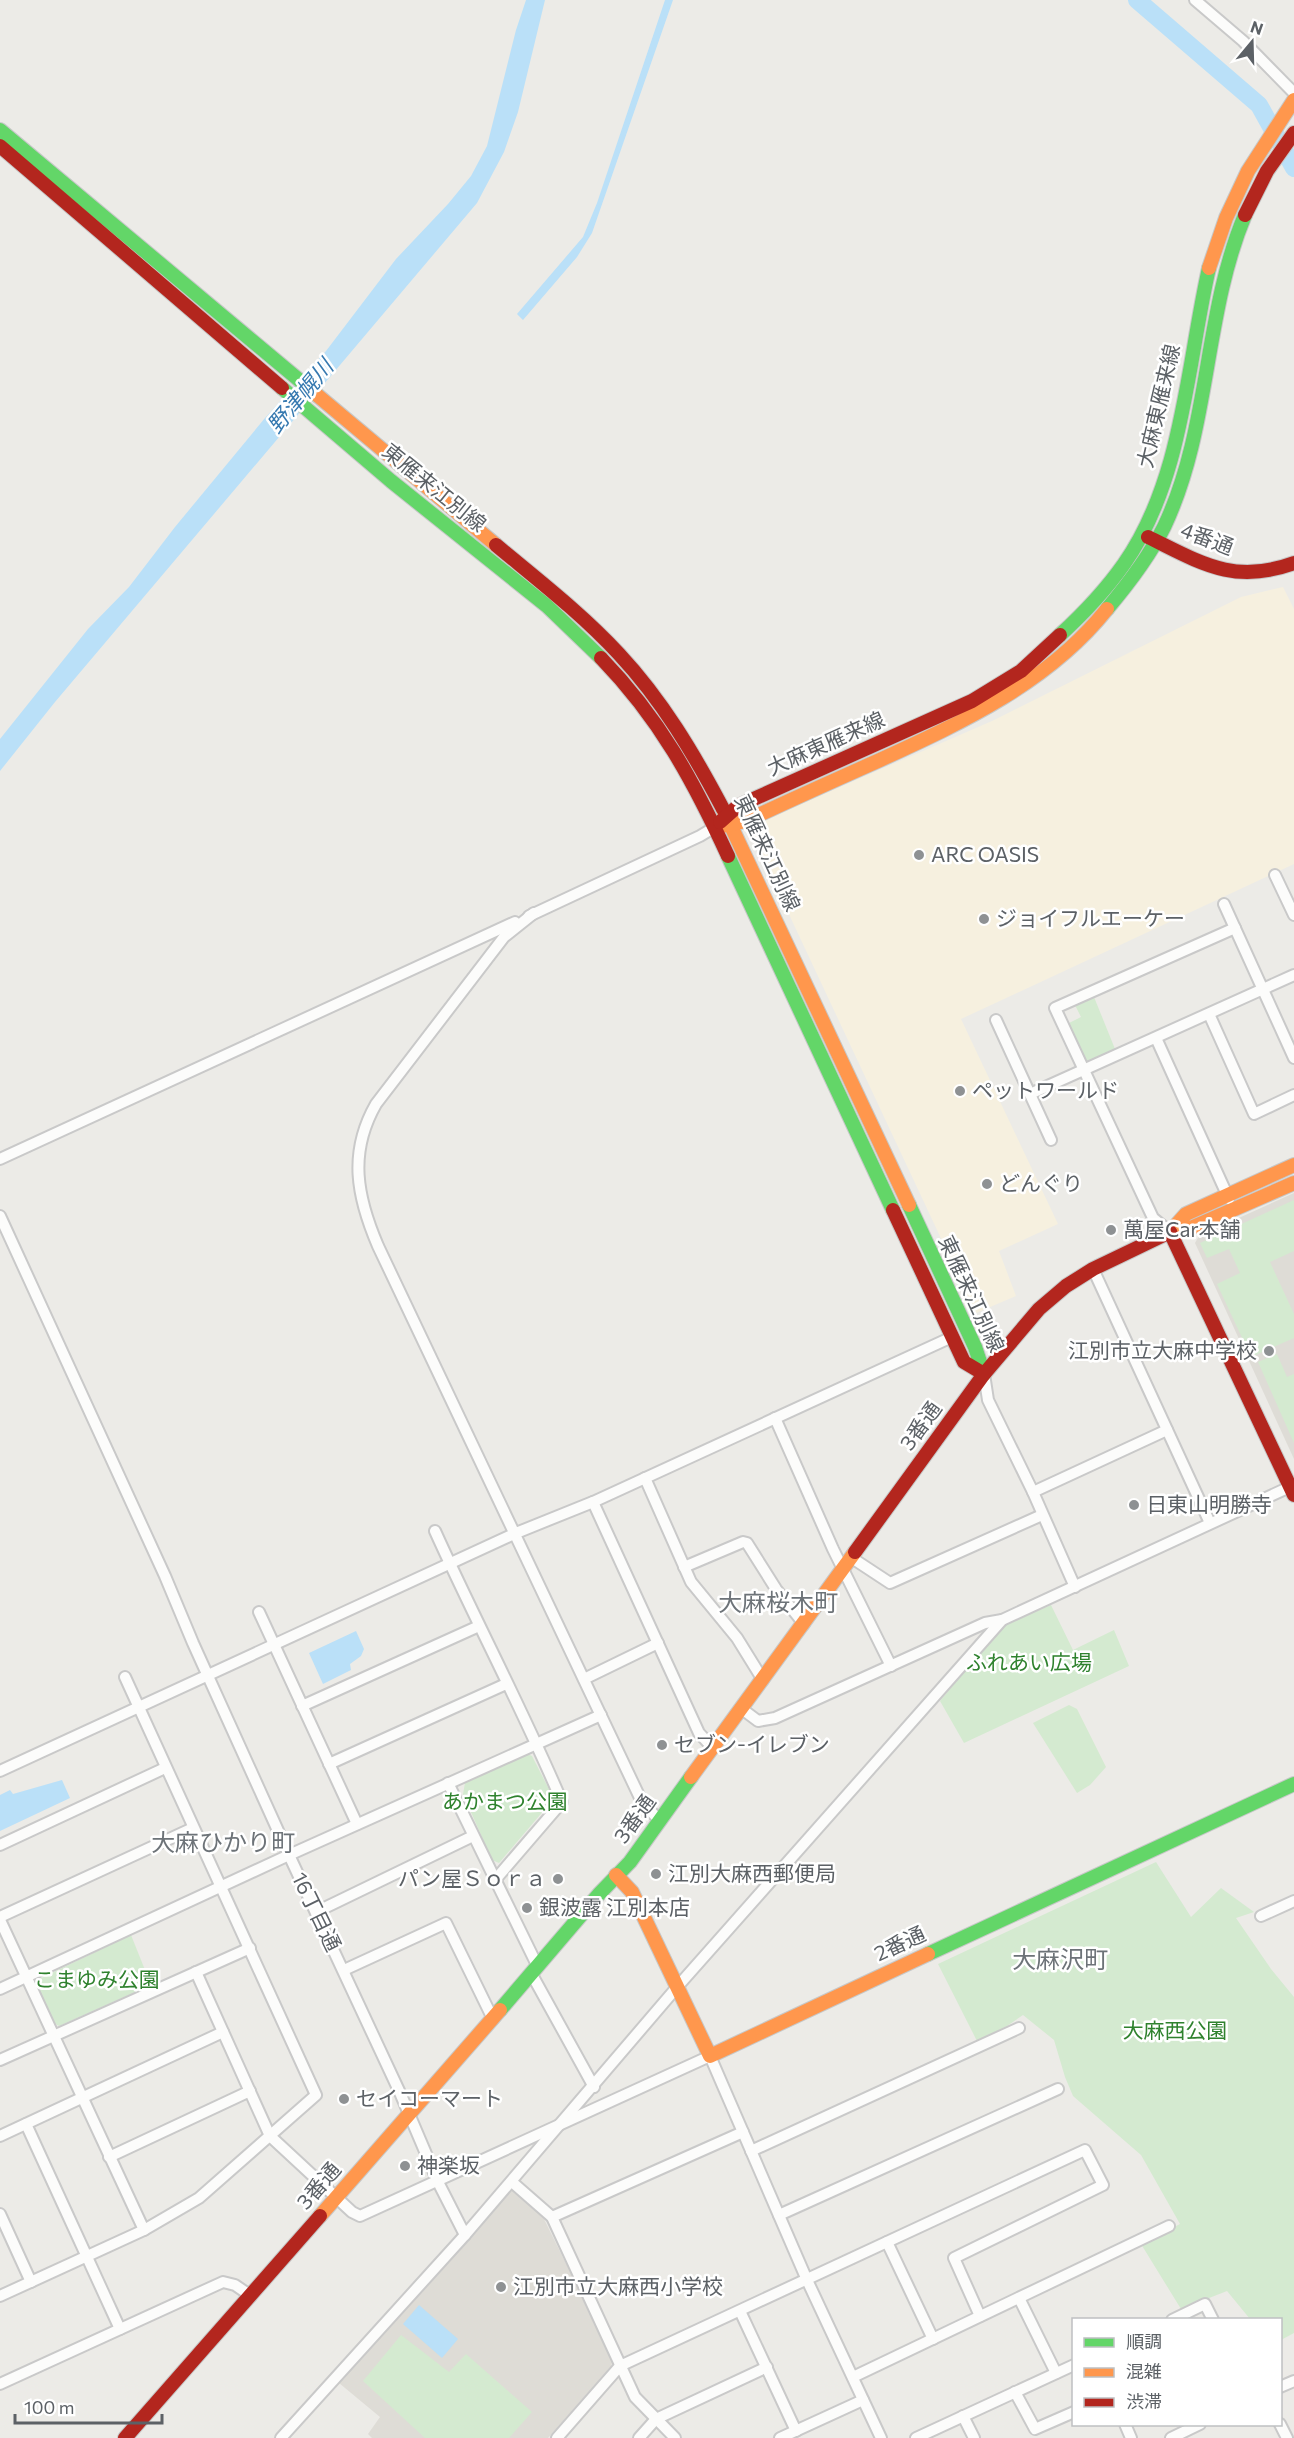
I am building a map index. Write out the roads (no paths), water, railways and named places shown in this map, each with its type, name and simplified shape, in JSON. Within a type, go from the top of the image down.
[{"type":"main road","name":"大麻東雁来線","points":[[729,820],[738,806],[972,701],[1012,677],[1067,630],[1096,601],[1125,563],[1142,534],[1170,465],[1188,386],[1209,269],[1226,218],[1248,171],[1294,100]]},
{"type":"main road","name":"東雁来江別線","points":[[0,130],[517,563],[619,654],[638,675],[685,740],[729,820],[975,1347],[984,1374]]},
{"type":"main road","name":"大麻東雁来線","points":[[715,827],[729,820],[746,821],[932,737],[1016,692],[1069,651],[1108,610],[1157,541],[1180,483],[1205,382],[1219,296],[1241,219],[1274,159],[1294,133]]},
{"type":"main road","name":"東雁来江別線","points":[[0,146],[343,441],[524,587],[608,664],[652,716],[697,789],[964,1362],[984,1374]]},
{"type":"main road","name":"4番通","points":[[1142,534],[1196,562],[1239,573],[1281,569],[1294,563]]},
{"type":"main road","name":"3番通","points":[[1170,1232],[1186,1214],[1294,1165]]},
{"type":"main road","name":"3番通","points":[[125,2438],[410,2115],[616,1875],[630,1862],[984,1374],[1039,1309],[1066,1286],[1093,1269],[1170,1232],[1191,1228],[1294,1183]]},
{"type":"main road","points":[[1170,1232],[1293,1489]]},
{"type":"main road","name":"2番通","points":[[710,2056],[1294,1784]]},
{"type":"main road","points":[[616,1875],[632,1892],[710,2056]]},
{"type":"street","points":[[1195,0],[1244,41],[1294,93]]},
{"type":"street","points":[[0,1159],[700,836],[715,827]]},
{"type":"street","points":[[1275,875],[1290,896],[1294,915]]},
{"type":"street","points":[[1224,904],[1294,1058]]},
{"type":"street","points":[[534,913],[504,937],[376,1104],[362,1136],[358,1164],[360,1193],[367,1220],[642,1802],[660,1821]]},
{"type":"street","points":[[1170,1232],[1153,1218],[1055,1008],[1235,928]]},
{"type":"street","points":[[1030,1094],[1294,975]]},
{"type":"street","points":[[1209,1014],[1254,1114],[1294,1095]]},
{"type":"street","points":[[996,1020],[1051,1140]]},
{"type":"street","points":[[1156,1038],[1234,1209]]},
{"type":"street","name":"16丁目通","points":[[0,1216],[160,1565],[289,1855],[410,2115],[438,2182],[465,2235]]},
{"type":"street","points":[[1093,1269],[1210,1523]]},
{"type":"street","points":[[0,1771],[516,1533],[593,1502],[952,1337]]},
{"type":"street","points":[[984,1374],[988,1400],[1033,1492],[1075,1587]]},
{"type":"street","points":[[775,1418],[848,1563],[891,1665]]},
{"type":"street","points":[[1033,1492],[1167,1430]]},
{"type":"street","points":[[645,1478],[691,1582],[737,1638],[763,1680]]},
{"type":"street","points":[[742,1709],[758,1721],[775,1718],[985,1623],[1002,1620],[1210,1523],[1293,1489]]},
{"type":"street","points":[[593,1502],[699,1733],[713,1748]]},
{"type":"street","points":[[848,1563],[890,1582],[1042,1515]]},
{"type":"street","points":[[435,1531],[506,1684],[537,1743],[562,1802],[495,1880]]},
{"type":"street","points":[[684,1567],[743,1542],[747,1543],[776,1589],[804,1624]]},
{"type":"street","points":[[259,1612],[357,1824]]},
{"type":"street","points":[[283,2437],[512,2182],[678,1986],[1002,1620]]},
{"type":"street","points":[[302,1706],[479,1626]]},
{"type":"street","points":[[584,1679],[658,1643]]},
{"type":"street","points":[[0,2296],[144,2230],[199,2198],[316,2095],[125,1677]]},
{"type":"street","points":[[329,1764],[506,1684]]},
{"type":"street","points":[[0,1989],[357,1824],[601,1716]]},
{"type":"street","points":[[0,1845],[165,1768]]},
{"type":"street","points":[[448,1783],[495,1880],[534,1969],[594,2087]]},
{"type":"street","points":[[144,2230],[0,1919],[193,1828]]},
{"type":"street","points":[[316,1912],[473,1836]]},
{"type":"street","points":[[1261,1916],[1294,1901]]},
{"type":"street","points":[[344,1970],[446,1923],[493,2019]]},
{"type":"street","points":[[0,2060],[249,1948]]},
{"type":"street","points":[[196,1972],[270,2136],[352,2212],[360,2216],[710,2056],[807,2280],[881,2438]]},
{"type":"street","points":[[751,2151],[1020,2028]]},
{"type":"street","points":[[0,2136],[223,2032]]},
{"type":"street","points":[[779,2215],[1058,2089]]},
{"type":"street","points":[[110,2157],[250,2091]]},
{"type":"street","points":[[27,2124],[120,2329]]},
{"type":"street","points":[[552,2217],[743,2132]]},
{"type":"street","points":[[557,2438],[620,2366],[1085,2150],[1103,2185],[954,2258],[980,2316]]},
{"type":"street","points":[[512,2182],[552,2217],[635,2397],[675,2438]]},
{"type":"street","points":[[0,2214],[31,2282]]},
{"type":"street","points":[[853,2377],[1169,2226]]},
{"type":"street","points":[[887,2242],[933,2338]]},
{"type":"street","points":[[0,2384],[223,2282],[235,2285],[250,2296]]},
{"type":"street","points":[[1019,2298],[1056,2373]]},
{"type":"street","points":[[1174,2318],[1205,2304],[1212,2318]]},
{"type":"street","points":[[740,2311],[796,2431]]},
{"type":"street","points":[[916,2438],[1072,2366]]},
{"type":"street","points":[[639,2438],[656,2419],[766,2367]]},
{"type":"street","points":[[1015,2392],[1035,2429],[1072,2413]]},
{"type":"street","points":[[780,2438],[863,2400]]},
{"type":"street","points":[[963,2416],[974,2438]]},
{"type":"street","points":[[1171,2438],[1187,2427]]},
{"type":"water","name":"野津幌川","points":[[526,0],[545,0],[518,112],[504,152],[477,203],[55,702],[0,771],[0,739],[88,629],[129,587],[265,418],[326,351],[396,259],[471,176],[487,146],[516,30]]},
{"type":"water","points":[[665,0],[673,0],[592,233],[577,257],[523,320],[517,314],[583,237],[597,203]]},
{"type":"water","points":[[356,1631],[364,1649],[361,1656],[350,1664],[351,1670],[323,1684],[309,1653]]},
{"type":"water","points":[[62,1780],[70,1798],[0,1831],[0,1795],[10,1790],[13,1794]]},
{"type":"water","points":[[419,2305],[458,2339],[442,2358],[403,2324]]},
{"type":"waterway","points":[[1137,0],[1259,105],[1294,168]]},
{"type":"place","name":"ARC OASIS","points":[[919,855]]},
{"type":"place","name":"ジョイフルエーケー","points":[[984,919]]},
{"type":"place","name":"ペットワールド","points":[[960,1091]]},
{"type":"place","name":"どんぐり","points":[[987,1184]]},
{"type":"place","name":"萬屋Car本舗","points":[[1111,1230]]},
{"type":"place","name":"江別市立大麻中学校","points":[[1269,1351]]},
{"type":"place","name":"日東山明勝寺","points":[[1134,1505]]},
{"type":"place","name":"セブン-イレブン","points":[[662,1745]]},
{"type":"place","name":"江別大麻西郵便局","points":[[656,1874]]},
{"type":"place","name":"パン屋Ｓｏｒａ","points":[[558,1879]]},
{"type":"place","name":"銀波露 江別本店","points":[[527,1908]]},
{"type":"place","name":"セイコーマート","points":[[344,2099]]},
{"type":"place","name":"神楽坂","points":[[405,2166]]},
{"type":"place","name":"江別市立大麻西小学校","points":[[501,2287]]},
{"type":"district","name":"大麻桜木町","points":[[778,1603]]},
{"type":"district","name":"大麻ひかり町","points":[[223,1843]]},
{"type":"district","name":"大麻沢町","points":[[1060,1960]]},
{"type":"park label","name":"ふれあい広場","points":[[1029,1663]]},
{"type":"park label","name":"あかまつ公園","points":[[505,1802]]},
{"type":"park label","name":"こまゆみ公園","points":[[97,1980]]},
{"type":"park label","name":"大麻西公園","points":[[1175,2031]]}]
